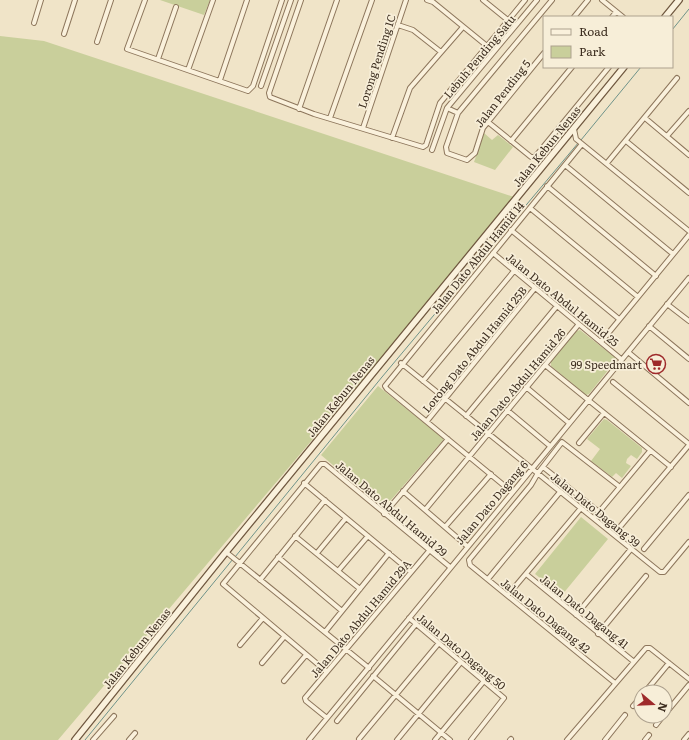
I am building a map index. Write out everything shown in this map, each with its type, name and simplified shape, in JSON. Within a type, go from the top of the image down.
[{"type":"street","points":[[34,23],[41,0]]},
{"type":"street","points":[[64,34],[76,0]]},
{"type":"street","points":[[97,42],[111,0]]},
{"type":"street","points":[[145,0],[127,49],[220,80],[248,91],[253,86],[282,0]]},
{"type":"street","points":[[188,70],[213,0]]},
{"type":"street","points":[[220,80],[247,0]]},
{"type":"street","points":[[261,86],[291,0]]},
{"type":"street","points":[[301,0],[269,93],[272,99],[299,109],[423,147],[426,145],[440,103],[525,0]]},
{"type":"street","points":[[299,109],[337,0]]},
{"type":"street","points":[[330,118],[372,0]]},
{"type":"street","name":"Lorong Pending 1C","points":[[363,128],[406,0]]},
{"type":"street","points":[[427,0],[433,2],[487,46]]},
{"type":"street","points":[[483,0],[515,26]]},
{"type":"street","name":"Lebuh Pending Satu","points":[[432,150],[447,108],[537,0]]},
{"type":"street","points":[[447,108],[458,113],[552,0]]},
{"type":"street","points":[[575,16],[588,0]]},
{"type":"street","points":[[602,0],[622,16]]},
{"type":"street","points":[[666,16],[679,0]]},
{"type":"street","points":[[158,59],[176,7]]},
{"type":"street","points":[[613,16],[616,12]]},
{"type":"street","points":[[398,25],[413,30],[441,52]]},
{"type":"street","points":[[392,138],[410,88],[463,27]]},
{"type":"street","name":"Jalan Pending 5","points":[[458,113],[445,151],[449,155],[467,160],[475,153],[483,128],[543,54]]},
{"type":"street","points":[[512,141],[571,68]]},
{"type":"street","points":[[488,122],[531,157],[535,157],[608,68]]},
{"type":"street","name":"Jalan Kebun Nenas","points":[[75,740],[226,552],[623,68]]},
{"type":"street","points":[[608,163],[677,78]]},
{"type":"street","points":[[667,136],[689,111]]},
{"type":"street","points":[[645,118],[689,154]]},
{"type":"street","points":[[574,128],[574,136],[582,144],[608,163],[689,231]]},
{"type":"street","points":[[626,141],[689,193]]},
{"type":"street","name":"Jalan Dato Abdul Hamid 14","points":[[427,421],[387,389],[386,382],[582,144]]},
{"type":"street","points":[[565,165],[673,254]]},
{"type":"street","points":[[547,186],[656,276]]},
{"type":"street","points":[[530,208],[638,297]]},
{"type":"street","points":[[511,230],[619,319]]},
{"type":"street","points":[[601,342],[689,235]]},
{"type":"street","name":"Jalan Dato Abdul Hamid 25","points":[[492,253],[622,359]]},
{"type":"street","points":[[423,381],[514,271]]},
{"type":"street","name":"Jalan Dato Dagang 6","points":[[309,740],[531,468],[667,304],[687,283],[689,278]]},
{"type":"street","name":"Lorong Dato Abdul Hamid 25B","points":[[427,421],[535,288]]},
{"type":"street","points":[[667,304],[689,321]]},
{"type":"street","points":[[466,416],[557,306]]},
{"type":"street","name":"Jalan Dato Abdul Hamid 26","points":[[425,510],[579,324]]},
{"type":"street","points":[[649,326],[689,358]]},
{"type":"street","points":[[628,352],[689,402]]},
{"type":"street","name":"Jalan Dato Dagang 39","points":[[401,363],[594,518],[630,549],[662,572],[689,542]]},
{"type":"street","points":[[545,365],[670,467]]},
{"type":"street","points":[[613,382],[689,445],[619,528]]},
{"type":"street","points":[[526,387],[569,423]]},
{"type":"street","points":[[507,410],[550,446]]},
{"type":"street","points":[[580,443],[604,413]]},
{"type":"street","points":[[427,421],[512,492]]},
{"type":"street","points":[[384,514],[402,491],[448,439]]},
{"type":"street","points":[[538,473],[562,442],[620,487]]},
{"type":"street","points":[[594,518],[650,451]]},
{"type":"street","name":"Jalan Dato Abdul Hamid 29","points":[[304,483],[323,463],[450,567]]},
{"type":"street","points":[[543,467],[598,512]]},
{"type":"street","name":"Jalan Dato Dagang 42","points":[[538,473],[531,485],[469,560],[470,565],[615,683]]},
{"type":"street","points":[[445,527],[491,474]]},
{"type":"street","points":[[327,672],[223,584],[304,483],[410,571]]},
{"type":"street","points":[[402,491],[467,546]]},
{"type":"street","points":[[488,579],[560,492]]},
{"type":"street","points":[[644,548],[689,495]]},
{"type":"street","points":[[260,580],[325,500]]},
{"type":"street","points":[[508,595],[581,508]]},
{"type":"street","points":[[316,553],[346,518]]},
{"type":"street","points":[[295,536],[360,589]]},
{"type":"street","points":[[338,571],[368,536]]},
{"type":"street","points":[[576,615],[630,549]]},
{"type":"street","name":"Jalan Dato Abdul Hamid 29A","points":[[327,718],[306,701],[305,698],[410,571],[429,551]]},
{"type":"street","points":[[226,552],[368,668]]},
{"type":"street","points":[[325,632],[389,553]]},
{"type":"street","points":[[278,557],[342,611]]},
{"type":"street","name":"Jalan Dato Dagang 41","points":[[526,574],[633,661]]},
{"type":"street","points":[[598,634],[646,576]]},
{"type":"street","points":[[240,645],[263,618]]},
{"type":"street","name":"Jalan Dato Dagang 50","points":[[409,618],[504,698],[471,740]]},
{"type":"street","points":[[336,721],[416,624]]},
{"type":"street","points":[[262,663],[284,636]]},
{"type":"street","points":[[359,739],[396,696],[438,643]]},
{"type":"street","points":[[568,740],[633,661],[646,648],[648,647],[689,679]]},
{"type":"street","points":[[284,681],[306,655]]},
{"type":"street","points":[[397,740],[461,662]]},
{"type":"street","points":[[652,684],[669,663]]},
{"type":"street","points":[[373,676],[450,740]]},
{"type":"street","points":[[435,740],[484,682]]},
{"type":"street","points":[[673,704],[689,685]]},
{"type":"street","points":[[605,740],[625,715]]},
{"type":"street","points":[[93,740],[114,716]]},
{"type":"street","points":[[129,740],[135,733]]},
{"type":"street","points":[[684,740],[689,734]]},
{"type":"street","points":[[645,740],[649,735]]},
{"type":"green space","points":[[160,0],[210,0],[204,15]]},
{"type":"green space","points":[[0,36],[44,41],[517,198],[58,740],[0,740]]},
{"type":"green space","points":[[484,133],[492,140],[498,135],[513,147],[495,170],[474,162]]},
{"type":"green space","points":[[580,330],[617,359],[589,394],[586,395],[551,366],[551,360],[577,331]]},
{"type":"green space","points":[[378,386],[444,439],[384,508],[321,455]]},
{"type":"green space","points":[[604,419],[642,448],[642,452],[637,459],[631,455],[627,459],[626,463],[631,466],[622,478],[616,473],[612,477],[591,461],[600,449],[587,439]]},
{"type":"green space","points":[[581,517],[608,539],[562,595],[535,574]]},
{"type":"waterway","points":[[673,29],[689,9]]},
{"type":"waterway","points":[[581,140],[640,68]]},
{"type":"waterway","points":[[235,557],[382,377],[579,142]]},
{"type":"waterway","points":[[85,740],[233,559]]},
{"type":"place","name":"99 Speedmart","points":[[656,364]]}]
